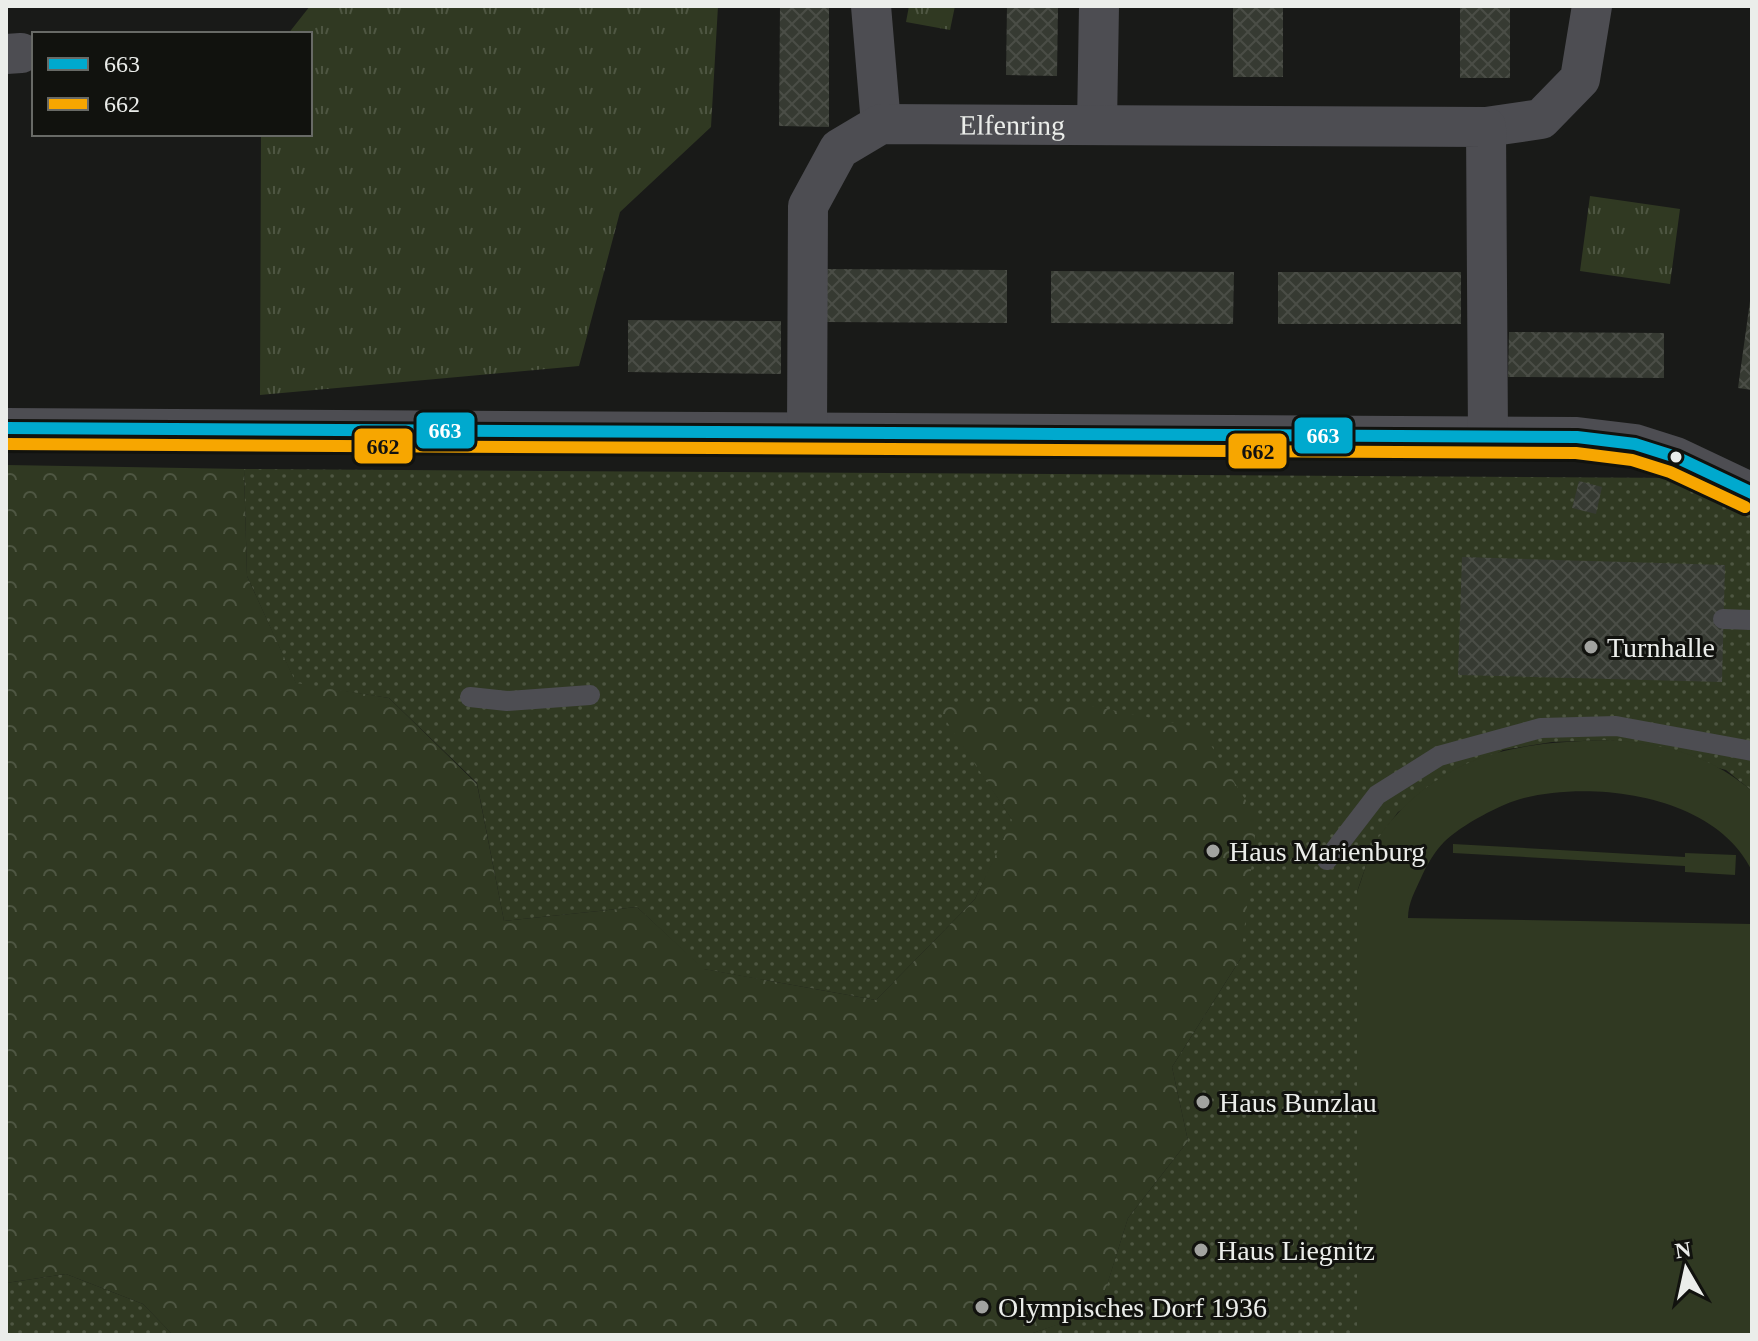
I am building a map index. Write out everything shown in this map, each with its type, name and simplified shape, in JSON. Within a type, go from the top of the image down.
[{"type":"street","points":[[807,433],[808,206],[839,149],[881,124],[871,6]]},
{"type":"street","points":[[1097,125],[1099,6]]},
{"type":"street","name":"Elfenring","points":[[881,124],[1486,127],[1541,119],[1580,79],[1592,6]]},
{"type":"street","points":[[1486,127],[1488,437]]},
{"type":"street","points":[[6,428],[1577,437],[1635,444],[1676,457],[1752,493]]},
{"type":"lane","points":[[1723,619],[1752,620]]},
{"type":"lane","points":[[470,697],[507,701],[590,695]]},
{"type":"lane","points":[[1327,860],[1377,795],[1439,756],[1541,728],[1616,726],[1752,751]]},
{"type":"green space","points":[[310,6],[718,6],[711,127],[620,212],[579,366],[260,395],[261,136],[312,136],[312,32],[290,32]]},
{"type":"green space","points":[[909,6],[955,6],[950,30],[906,22]]},
{"type":"green space","points":[[1590,196],[1680,209],[1670,284],[1580,271]]},
{"type":"green space","points":[[6,465],[244,469],[247,576],[296,683],[389,698],[477,784],[504,921],[637,907],[704,969],[876,1000],[975,899],[1012,820],[935,704],[1087,705],[1200,728],[1257,818],[1241,958],[1172,1067],[1188,1141],[1128,1218],[1099,1311],[1027,1335],[173,1335],[143,1304],[66,1274],[6,1283]]},
{"type":"green space","points":[[244,469],[1684,478],[1752,514],[1752,791],[1726,770],[1611,740],[1552,742],[1503,750],[1398,812],[1372,848],[1357,892],[1357,1335],[1027,1335],[1099,1310],[1128,1218],[1188,1141],[1172,1067],[1241,958],[936,704],[1013,821],[975,899],[876,1000],[703,969],[637,907],[504,921],[477,783],[389,698],[296,684],[247,576]]},
{"type":"green space","points":[[1611,740],[1651,745],[1686,754],[1719,768],[1752,791],[1752,871],[1735,846],[1711,825],[1683,810],[1619,793],[1553,793],[1504,805],[1471,822],[1444,842],[1425,869],[1412,897],[1408,918],[1752,924],[1752,1335],[1357,1335],[1357,892],[1371,851],[1383,831],[1404,807],[1455,769],[1503,751],[1529,746]]},
{"type":"green space","points":[[1453,844],[1685,857],[1685,853],[1736,855],[1735,875],[1685,872],[1685,866],[1453,853]]},
{"type":"green space","points":[[66,1274],[143,1304],[173,1335],[6,1335],[6,1283]]},
{"type":"building","points":[[780,6],[829,6],[829,127],[779,126]]},
{"type":"building","points":[[1007,6],[1058,6],[1057,76],[1006,75]]},
{"type":"building","points":[[1233,6],[1283,6],[1283,77],[1233,77]]},
{"type":"building","points":[[1460,6],[1510,6],[1510,78],[1460,78]]},
{"type":"building","points":[[824,269],[1007,270],[1007,323],[824,322]]},
{"type":"building","points":[[1051,271],[1234,272],[1233,324],[1051,323]]},
{"type":"building","points":[[1278,272],[1461,272],[1461,324],[1278,324]]},
{"type":"building","points":[[1752,301],[1752,390],[1738,388]]},
{"type":"building","points":[[628,320],[781,321],[781,374],[628,372]]},
{"type":"building","points":[[1509,332],[1664,333],[1664,378],[1508,377]]},
{"type":"building","points":[[1579,481],[1602,487],[1596,514],[1572,508]]},
{"type":"building","name":"Turnhalle","points":[[1462,557],[1725,565],[1722,682],[1458,675]]},
{"type":"transit line","name":"663","points":[[6,428],[1577,437],[1635,444],[1676,457],[1752,493]]},
{"type":"transit line","name":"662","points":[[6,444],[1576,453],[1632,460],[1670,472],[1745,507]]},
{"type":"place","name":"Turnhalle","points":[[1591,647]]},
{"type":"place","name":"Haus Marienburg","points":[[1213,851]]},
{"type":"place","name":"Haus Bunzlau","points":[[1203,1102]]},
{"type":"place","name":"Haus Liegnitz","points":[[1201,1250]]},
{"type":"place","name":"Olympisches Dorf 1936","points":[[982,1307]]}]
